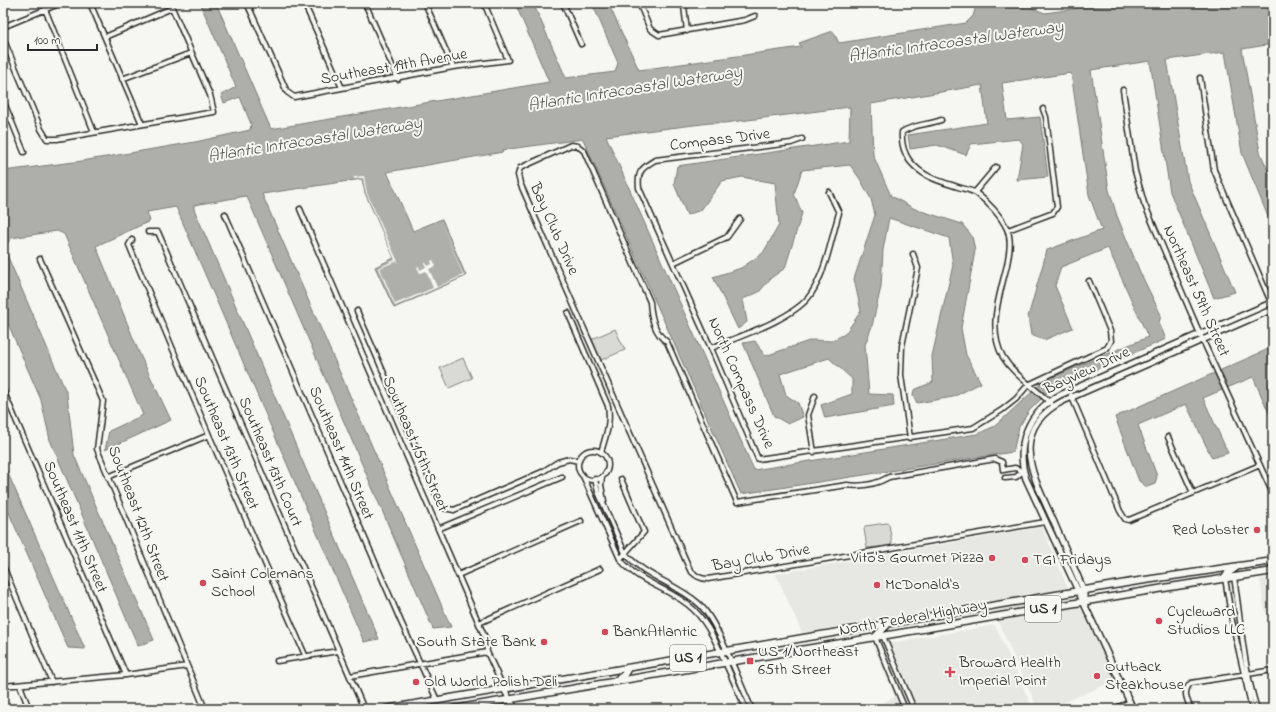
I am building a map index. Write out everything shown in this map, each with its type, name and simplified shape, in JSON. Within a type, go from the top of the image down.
[{"type":"main road","name":"North Federal Highway","points":[[504,689],[1242,564],[1273,561]]},
{"type":"main road","points":[[1225,578],[1228,573],[1242,564]]},
{"type":"main road","name":"North Federal Highway","points":[[511,699],[1234,576],[1273,572]]},
{"type":"main road","points":[[967,622],[976,615],[978,609]]},
{"type":"main road","points":[[875,637],[880,630],[889,624]]},
{"type":"main road","points":[[867,639],[875,633],[876,626]]},
{"type":"main road","points":[[632,678],[638,671],[648,665]]},
{"type":"main road","points":[[614,682],[624,675],[628,668]]},
{"type":"main road","name":"US 1","points":[[386,709],[504,689]]},
{"type":"main road","name":"US 1","points":[[453,709],[511,699]]},
{"type":"street","points":[[3,27],[61,3]]},
{"type":"street","points":[[90,3],[142,124]]},
{"type":"street","points":[[3,38],[41,129],[47,139],[57,139],[214,112],[210,95],[170,3]]},
{"type":"street","name":"Southeast 19th Avenue","points":[[247,3],[287,92],[294,98],[342,88],[398,79],[453,67],[508,60],[484,3]]},
{"type":"street","points":[[304,3],[342,88]]},
{"type":"street","points":[[365,3],[398,79]]},
{"type":"street","points":[[425,3],[453,67]]},
{"type":"street","points":[[563,3],[581,44]]},
{"type":"street","points":[[639,3],[650,28],[659,35],[745,20],[755,16]]},
{"type":"street","points":[[675,3],[684,6],[693,3]]},
{"type":"street","points":[[684,6],[686,31]]},
{"type":"street","points":[[105,37],[172,8]]},
{"type":"street","points":[[46,9],[94,132]]},
{"type":"street","points":[[122,79],[192,53]]},
{"type":"street","points":[[1200,78],[1214,170],[1272,305]]},
{"type":"street","name":"Northeast 59th Street","points":[[1123,90],[1135,171],[1144,203],[1200,334],[1226,388],[1273,494]]},
{"type":"street","points":[[3,100],[24,152]]},
{"type":"street","points":[[1008,230],[1053,213],[1056,207],[1046,117],[1043,109]]},
{"type":"street","points":[[941,120],[931,124],[910,126],[902,132],[901,142],[906,155],[914,166],[924,175],[937,181],[975,192],[994,209],[1008,230],[1010,250],[995,318],[996,338],[1003,357],[1028,385],[1047,399],[1053,406]]},
{"type":"street","name":"Compass Drive","points":[[642,168],[655,160],[791,143],[802,139]]},
{"type":"street","name":"Bay Club Drive","points":[[1031,470],[1023,471],[1015,468],[1003,470],[1002,462],[995,459],[889,478],[880,483],[865,486],[847,484],[737,502],[667,342],[660,335],[651,317],[650,302],[584,151],[578,146],[571,145],[520,168],[518,175],[520,183],[690,570],[696,576],[702,579],[708,579],[1045,522]]},
{"type":"street","points":[[975,192],[996,167]]},
{"type":"street","name":"North Compass Drive","points":[[642,168],[637,177],[638,188],[712,348],[758,459],[972,428],[1002,410],[1016,399],[1028,385]]},
{"type":"street","points":[[712,348],[792,312],[810,296],[821,276],[839,213],[829,192]]},
{"type":"street","name":"Southeast 15th Street","points":[[300,209],[479,623],[486,640],[487,652],[504,689]]},
{"type":"street","name":"Southeast 14th Street","points":[[225,214],[398,615],[437,700]]},
{"type":"street","points":[[673,263],[727,237],[740,219]]},
{"type":"street","name":"Southeast 13th Court","points":[[148,232],[158,232],[364,709]]},
{"type":"street","name":"Southeast 13th Street","points":[[132,240],[129,245],[209,435],[305,655]]},
{"type":"street","points":[[910,438],[900,375],[902,346],[918,268],[913,254]]},
{"type":"street","name":"Southeast 12th Street","points":[[40,259],[103,401],[97,449],[205,709]]},
{"type":"street","points":[[1028,385],[1107,348],[1111,341],[1110,331],[1089,281]]},
{"type":"street","name":"Bayview Drive","points":[[1084,602],[1077,592],[1023,471],[1022,452],[1026,431],[1036,412],[1047,399],[1069,391],[1234,319],[1272,305]]},
{"type":"street","name":"Bayview Drive","points":[[1084,602],[1084,591],[1031,470],[1029,454],[1032,433],[1042,416],[1053,406],[1071,397],[1237,325],[1272,305]]},
{"type":"street","points":[[357,311],[439,501],[444,508],[454,510],[542,472],[558,462],[569,459],[579,461]]},
{"type":"street","points":[[568,313],[608,406],[610,416],[609,426],[601,452]]},
{"type":"street","points":[[1234,319],[1237,325]]},
{"type":"street","points":[[1168,348],[1170,354]]},
{"type":"street","points":[[1134,363],[1136,369]]},
{"type":"street","points":[[1099,378],[1101,384]]},
{"type":"street","name":"Southeast 11th Street","points":[[3,390],[126,675]]},
{"type":"street","points":[[1069,391],[1120,511],[1125,519],[1129,520],[1260,465]]},
{"type":"street","points":[[814,452],[808,415],[815,396]]},
{"type":"street","points":[[108,477],[209,435]]},
{"type":"street","points":[[1168,437],[1193,493]]},
{"type":"street","points":[[747,709],[724,663],[723,652],[714,626],[699,604],[683,593],[648,574],[625,553],[599,495],[599,478],[607,469],[608,463],[606,456],[601,452],[594,450],[588,451],[582,455],[579,461],[579,468],[620,558],[625,565],[645,581],[683,600],[694,609],[723,652],[731,662],[752,709]]},
{"type":"street","name":"Bay Club Drive","points":[[1005,478],[1016,477],[1023,471]]},
{"type":"street","points":[[438,529],[562,476]]},
{"type":"street","points":[[583,476],[588,479],[599,478]]},
{"type":"street","points":[[599,478],[599,488],[604,501],[605,509]]},
{"type":"street","points":[[620,558],[644,532],[621,479]]},
{"type":"street","points":[[593,498],[599,495]]},
{"type":"street","points":[[458,575],[581,521]]},
{"type":"street","points":[[3,566],[52,682]]},
{"type":"street","points":[[479,623],[600,569]]},
{"type":"street","points":[[1234,576],[1239,607],[1245,674],[1257,709]]},
{"type":"street","points":[[1225,578],[1229,607],[1252,709]]},
{"type":"street","points":[[1084,602],[1133,709]]},
{"type":"street","points":[[1229,607],[1234,603],[1239,607]]},
{"type":"street","points":[[883,636],[914,709]]},
{"type":"street","points":[[875,637],[905,709]]},
{"type":"street","points":[[276,661],[305,655],[338,651]]},
{"type":"street","points":[[350,676],[487,652]]},
{"type":"street","points":[[3,686],[126,675],[187,666]]},
{"type":"street","points":[[1191,709],[1185,695],[1188,686],[1194,682],[1273,670]]},
{"type":"street","points":[[20,685],[29,709]]},
{"type":"street","points":[[504,689],[511,699],[515,709]]},
{"type":"street","points":[[1114,709],[1130,702]]},
{"type":"shaded area","points":[[615,329],[625,350],[601,360],[592,339]]},
{"type":"shaded area","points":[[463,358],[472,378],[449,388],[440,368]]},
{"type":"shaded area","points":[[889,524],[892,543],[890,546],[867,548],[864,529],[865,526]]},
{"type":"shaded area","points":[[1042,527],[1067,586],[1083,612],[1116,680],[1049,709],[1038,709],[988,600],[802,633],[776,574]]},
{"type":"shaded area","points":[[1273,578],[1273,612],[1265,612],[1260,579]]},
{"type":"shaded area","name":"Broward Health Imperial Point","points":[[995,625],[1033,709],[869,709],[895,697],[873,646]]},
{"type":"water","name":"Atlantic Intracoastal Waterway","points":[[200,3],[216,3],[271,129],[549,82],[515,3],[533,3],[566,78],[615,72],[618,63],[592,3],[608,3],[639,70],[801,47],[799,43],[833,31],[839,43],[966,23],[973,16],[977,3],[1028,3],[1032,8],[1045,13],[1114,3],[1273,3],[1273,44],[1242,49],[1260,152],[1273,182],[1273,229],[1242,153],[1225,52],[1167,60],[1188,181],[1235,292],[1214,298],[1170,192],[1150,61],[1091,70],[1109,190],[1117,216],[1140,272],[1161,315],[1159,323],[1166,339],[1051,389],[1029,411],[1019,427],[1013,452],[741,494],[583,139],[502,150],[503,152],[387,172],[413,231],[442,219],[466,276],[394,308],[375,267],[394,258],[365,193],[362,179],[262,194],[451,627],[433,629],[248,199],[246,196],[194,205],[194,209],[379,639],[364,642],[176,207],[147,212],[150,221],[96,246],[140,355],[171,420],[105,450],[109,431],[143,415],[64,234],[57,231],[11,238],[4,248],[67,394],[74,455],[154,640],[138,646],[50,440],[41,400],[3,312],[3,171],[82,161],[195,142],[250,130],[251,124],[240,97],[224,103],[221,95],[236,87]],"holes":[[[1071,73],[1089,195],[1102,230],[1047,250],[1028,317],[1031,335],[1044,340],[1073,328],[1055,286],[1061,267],[1108,248],[1148,337],[1045,380],[995,426],[977,434],[754,470],[606,136],[850,107],[849,141],[677,166],[674,184],[687,215],[701,210],[722,181],[742,177],[775,183],[779,225],[763,253],[741,268],[713,277],[738,329],[747,322],[743,299],[759,292],[771,278],[785,268],[802,213],[794,194],[802,170],[850,165],[871,199],[875,215],[854,279],[861,311],[845,334],[831,341],[812,340],[765,356],[755,341],[743,343],[774,416],[788,424],[803,417],[798,403],[786,395],[780,374],[829,358],[852,379],[852,394],[821,405],[825,418],[894,406],[893,395],[869,394],[865,345],[872,326],[881,287],[883,250],[889,218],[949,238],[953,265],[932,356],[933,382],[914,390],[913,396],[917,403],[953,397],[981,383],[966,355],[961,328],[975,251],[972,236],[962,224],[915,209],[891,196],[873,155],[871,104],[982,85],[987,123],[908,135],[910,149],[937,145],[966,155],[971,144],[1019,139],[1023,144],[1017,180],[1048,177],[1040,117],[1007,120],[1002,83]]]},
{"type":"water","points":[[1273,347],[1273,422],[1253,377],[1203,398],[1228,453],[1212,458],[1186,404],[1138,425],[1157,476],[1155,484],[1147,487],[1139,481],[1115,417]]},
{"type":"water","points":[[3,462],[85,649],[68,648],[3,499]]},
{"type":"pier","points":[[364,176],[367,193],[399,264],[397,261],[380,268],[395,304],[433,288],[426,271],[420,273],[417,267],[419,266],[420,270],[426,267],[424,263],[428,266],[432,264],[431,261],[433,260],[436,266],[429,269],[437,287],[463,275],[439,218],[464,276],[395,306],[378,268],[395,260],[366,193],[363,178],[354,179],[354,177]]},
{"type":"place","name":"Red Lobster","points":[[1257,530]]},
{"type":"place","name":"Vito's Gourmet Pizza","points":[[992,558]]},
{"type":"place","name":"TGI Fridays","points":[[1025,560]]},
{"type":"place","name":"Saint Colemans School","points":[[203,583]]},
{"type":"place","name":"McDonald's","points":[[877,585]]},
{"type":"place","name":"Cycleward Studios LLC","points":[[1159,621]]},
{"type":"place","name":"BankAtlantic","points":[[605,632]]},
{"type":"place","name":"South State Bank","points":[[544,642]]},
{"type":"place","name":"US 1/Northeast 65th Street","points":[[750,661]]},
{"type":"place","name":"Broward Health Imperial Point","points":[[950,672]]},
{"type":"place","name":"Outback Steakhouse","points":[[1097,676]]},
{"type":"place","name":"Old World Polish Deli","points":[[416,682]]}]
